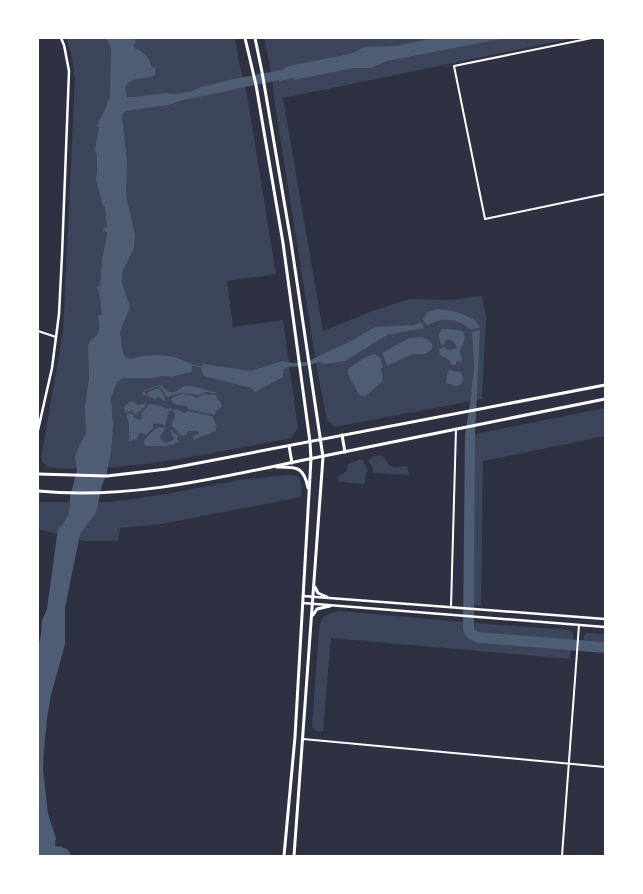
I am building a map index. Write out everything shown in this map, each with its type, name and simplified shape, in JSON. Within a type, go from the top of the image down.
[{"type":"main road","points":[[38,430],[52,368],[56,337],[62,255],[69,71],[64,45],[61,38]]},
{"type":"main road","points":[[245,38],[254,74],[283,243],[299,354],[311,459],[295,737],[284,856]]},
{"type":"main road","points":[[256,39],[291,242],[323,457],[296,856]]},
{"type":"main road","points":[[38,474],[107,476],[168,469],[605,385]]},
{"type":"main road","points":[[38,491],[102,492],[182,484],[323,457],[461,427],[605,400]]},
{"type":"main road","points":[[342,435],[345,452]]},
{"type":"main road","points":[[289,446],[292,463]]},
{"type":"main road","points":[[267,468],[294,467],[303,472],[306,478],[309,496]]},
{"type":"main road","points":[[314,582],[318,593],[327,597]]},
{"type":"main road","points":[[303,596],[605,619]]},
{"type":"main road","points":[[303,603],[475,618],[605,627]]},
{"type":"main road","points":[[312,618],[317,609],[330,606]]},
{"type":"street","points":[[592,38],[454,66],[485,219],[605,194]]},
{"type":"street","points":[[38,331],[56,337]]},
{"type":"street","points":[[451,607],[456,429]]},
{"type":"street","points":[[562,856],[579,625]]},
{"type":"street","points":[[304,739],[605,767]]},
{"type":"shaded area","points":[[66,38],[235,38],[247,94],[276,274],[227,281],[233,327],[283,320],[298,428],[291,438],[147,464],[73,469],[47,467],[42,461],[42,452],[63,332],[75,79],[71,53]]},
{"type":"shaded area","points":[[106,38],[133,38],[136,41],[133,46],[149,59],[151,66],[156,68],[155,75],[128,83],[125,87],[127,97],[133,97],[166,93],[176,94],[193,91],[201,87],[238,78],[281,70],[288,66],[350,54],[365,47],[395,46],[435,38],[506,38],[387,61],[371,68],[354,68],[294,80],[293,78],[279,80],[179,101],[169,105],[125,111],[122,115],[127,162],[126,194],[135,235],[134,248],[122,272],[122,283],[130,307],[120,332],[123,354],[130,359],[158,355],[175,357],[192,364],[192,369],[191,372],[171,377],[161,376],[153,378],[124,378],[117,382],[111,397],[113,426],[111,453],[96,513],[80,534],[65,608],[65,644],[51,695],[44,749],[43,770],[48,814],[56,838],[55,846],[65,848],[69,851],[71,856],[38,856],[38,649],[42,620],[47,609],[58,528],[62,526],[69,514],[70,497],[77,470],[75,458],[77,450],[86,433],[85,405],[89,380],[88,345],[98,333],[98,316],[102,315],[99,290],[97,290],[97,286],[100,286],[102,260],[107,235],[107,232],[103,231],[104,228],[107,227],[105,206],[103,206],[96,179],[97,155],[95,150],[99,127],[97,126],[98,122],[104,112],[110,96],[111,48]]},
{"type":"shaded area","points":[[264,38],[574,38],[283,98],[323,331],[372,311],[409,299],[450,300],[482,296],[486,317],[482,399],[335,427],[327,420],[318,375],[274,99],[272,76]]},
{"type":"shaded area","points":[[438,309],[449,310],[467,316],[480,327],[471,330],[462,323],[446,320],[427,325],[423,320],[427,312]]},
{"type":"shaded area","points":[[421,322],[425,328],[387,335],[345,361],[325,364],[320,362],[306,366],[287,367],[283,370],[283,377],[255,392],[251,388],[204,376],[201,372],[203,364],[251,371],[283,361],[292,363],[306,362],[353,340],[375,327],[414,325]]},
{"type":"shaded area","points":[[441,329],[459,330],[463,332],[465,339],[460,349],[462,362],[456,361],[456,365],[452,365],[450,361],[440,355],[439,349],[444,347],[450,350],[457,347],[453,341],[449,339],[444,345],[440,343],[439,335]]},
{"type":"shaded area","points":[[480,330],[475,434],[474,629],[479,632],[605,642],[605,653],[479,643],[469,639],[463,630],[465,435],[474,367],[472,332]]},
{"type":"shaded area","points":[[422,337],[427,339],[432,344],[432,349],[429,352],[411,355],[387,366],[382,353],[409,338]]},
{"type":"shaded area","points":[[374,354],[381,358],[383,367],[381,369],[383,381],[366,396],[360,396],[348,375],[348,369],[366,357]]},
{"type":"shaded area","points":[[449,370],[461,372],[463,379],[462,384],[456,386],[446,383]]},
{"type":"shaded area","points":[[159,385],[172,392],[176,392],[184,386],[188,386],[215,392],[216,394],[206,392],[198,395],[180,393],[168,397],[159,386],[145,391],[146,395],[143,395],[142,393],[145,390]]},
{"type":"shaded area","points":[[159,388],[165,396],[164,398],[166,401],[159,397],[155,399],[147,396],[148,392]]},
{"type":"shaded area","points":[[181,394],[196,398],[204,394],[216,395],[222,406],[216,411],[215,415],[188,409],[187,406],[176,405],[171,400],[172,398]]},
{"type":"shaded area","points":[[129,402],[133,402],[138,405],[147,403],[140,412],[137,412],[138,416],[132,412],[133,410],[125,413],[124,407]]},
{"type":"shaded area","points":[[149,404],[161,406],[165,409],[172,408],[172,410],[169,411],[165,426],[159,423],[153,424],[153,428],[146,435],[142,433],[138,434],[137,439],[129,441],[129,424],[126,415],[129,413],[134,415],[133,417],[140,420],[142,419],[141,414]]},
{"type":"shaded area","points":[[605,408],[605,436],[483,461],[481,606],[474,605],[475,434]]},
{"type":"shaded area","points":[[176,409],[185,413],[188,411],[212,416],[217,427],[216,431],[194,440],[193,436],[199,434],[198,431],[188,431],[186,435],[182,436],[175,430],[175,428],[172,427],[175,414],[173,411]]},
{"type":"shaded area","points":[[159,427],[166,428],[160,436],[162,441],[165,443],[174,440],[170,429],[180,437],[177,437],[177,439],[180,443],[176,442],[175,444],[165,446],[145,446],[144,440]]},
{"type":"shaded area","points":[[374,456],[383,456],[390,466],[407,466],[409,475],[373,473],[373,468],[368,460]]},
{"type":"shaded area","points":[[359,459],[362,460],[367,467],[368,472],[366,472],[365,484],[339,482],[338,478],[347,470],[349,463]]},
{"type":"shaded area","points":[[294,475],[300,479],[301,497],[162,524],[120,528],[118,541],[86,541],[38,529],[38,502],[110,502],[167,494],[239,480]]},
{"type":"shaded area","points":[[339,611],[463,622],[466,636],[479,643],[571,650],[570,659],[331,638],[323,731],[317,731],[312,727],[319,628],[322,620],[326,616]]},
{"type":"shaded area","points":[[474,623],[570,630],[573,633],[573,640],[479,632],[474,629]]},
{"type":"shaded area","points":[[587,633],[605,634],[605,642],[584,640],[584,635]]},
{"type":"waterway","points":[[192,365],[202,367]]}]
